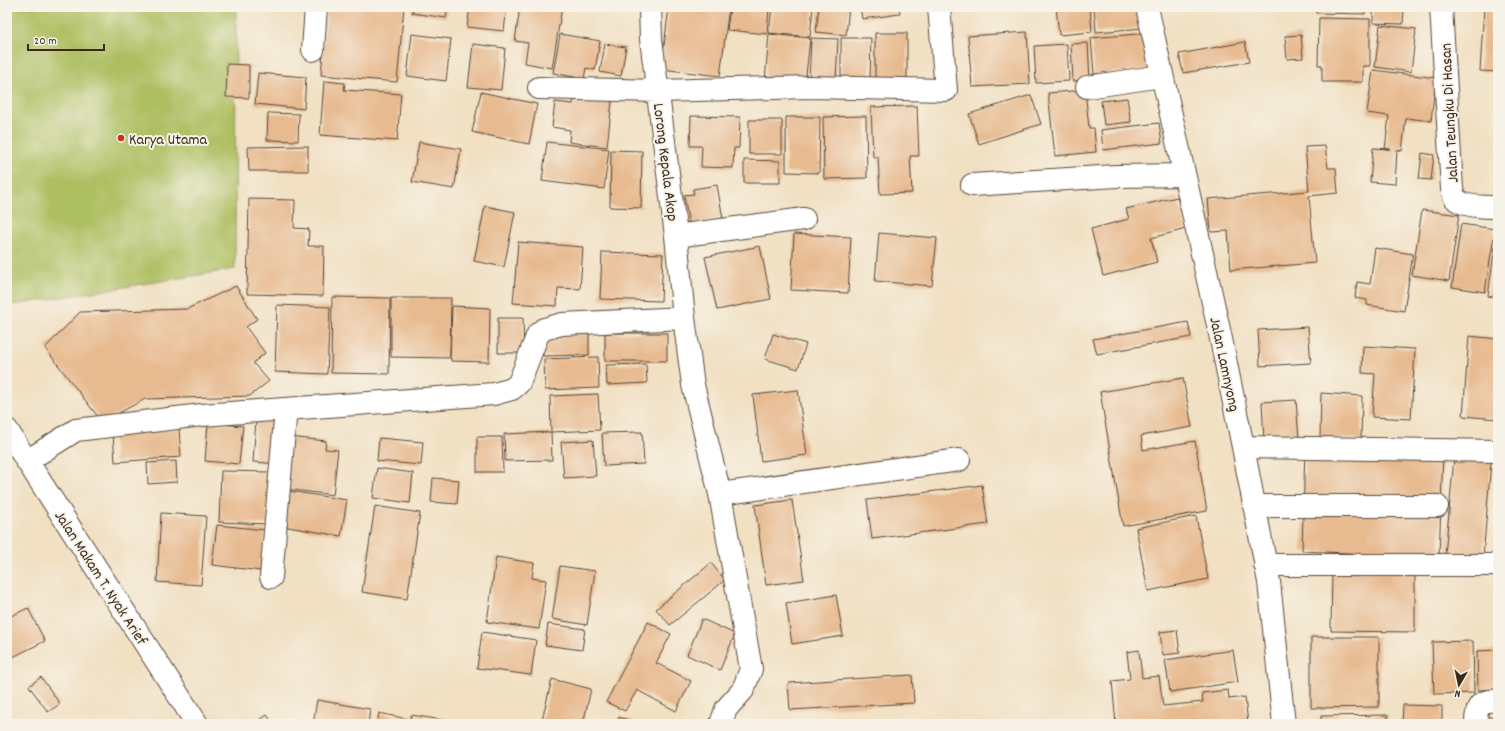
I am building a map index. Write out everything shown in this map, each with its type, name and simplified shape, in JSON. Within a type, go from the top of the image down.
[{"type":"street","points":[[313,50],[316,7]]},
{"type":"street","name":"Lorong Kepala Akop","points":[[650,7],[651,39],[693,385],[720,494],[751,670],[743,690],[726,710],[721,724]]},
{"type":"street","points":[[539,88],[658,91],[810,87],[946,90],[939,7]]},
{"type":"street","name":"Jalan Lamnyong","points":[[1147,7],[1220,334],[1269,582],[1284,724]]},
{"type":"street","name":"Jalan Teungku Di Hasan","points":[[1442,7],[1452,188],[1454,197],[1459,202],[1476,206],[1498,208]]},
{"type":"street","points":[[1087,87],[1162,76]]},
{"type":"street","points":[[972,185],[1117,176],[1184,175]]},
{"type":"street","points":[[676,236],[804,219]]},
{"type":"street","points":[[27,461],[76,430],[202,416],[494,394],[512,389],[519,382],[538,334],[544,329],[562,324],[684,318]]},
{"type":"street","points":[[271,577],[286,409]]},
{"type":"street","name":"Jalan Makam T. Nyak Arief","points":[[7,430],[197,724]]},
{"type":"street","points":[[1243,447],[1498,451]]},
{"type":"street","points":[[720,494],[959,460]]},
{"type":"street","points":[[1254,506],[1438,506]]},
{"type":"street","points":[[1265,565],[1498,565]]},
{"type":"street","points":[[1476,724],[1476,715],[1480,705],[1483,702],[1490,700],[1498,701]]},
{"type":"green space","name":"Karya Utama","points":[[7,7],[236,7],[235,269],[7,306]]},
{"type":"building","points":[[327,7],[404,7],[397,82],[321,75]]},
{"type":"building","points":[[413,7],[448,7],[446,18],[412,13]]},
{"type":"building","points":[[470,7],[507,7],[504,31],[467,27]]},
{"type":"building","points":[[520,7],[562,7],[552,68],[525,63],[528,43],[515,41]]},
{"type":"building","points":[[669,7],[729,7],[720,76],[661,69]]},
{"type":"building","points":[[730,7],[769,7],[767,34],[727,30]]},
{"type":"building","points":[[772,7],[813,7],[810,37],[769,33]]},
{"type":"building","points":[[819,7],[849,7],[846,35],[816,32]]},
{"type":"building","points":[[860,7],[899,7],[900,14],[862,19]]},
{"type":"building","points":[[1056,7],[1090,7],[1092,32],[1059,35]]},
{"type":"building","points":[[1094,7],[1141,7],[1143,28],[1096,32]]},
{"type":"building","points":[[1316,7],[1365,7],[1365,14],[1316,13]]},
{"type":"building","points":[[1373,7],[1404,7],[1403,24],[1373,23]]},
{"type":"building","points":[[1484,7],[1498,7],[1498,72],[1480,71]]},
{"type":"building","points":[[1319,18],[1370,19],[1370,66],[1363,66],[1363,82],[1322,82],[1322,65],[1318,65]]},
{"type":"building","points":[[1380,25],[1416,29],[1411,72],[1375,67]]},
{"type":"building","points":[[1027,32],[1030,84],[972,87],[968,36]]},
{"type":"building","points":[[875,33],[907,33],[907,78],[875,78]]},
{"type":"building","points":[[1149,33],[1152,69],[1094,74],[1091,38]]},
{"type":"building","points":[[412,34],[451,39],[446,81],[407,76]]},
{"type":"building","points":[[560,34],[600,41],[595,70],[586,68],[584,79],[553,73]]},
{"type":"building","points":[[769,34],[810,38],[805,85],[765,81]]},
{"type":"building","points":[[1301,35],[1303,58],[1287,59],[1285,36]]},
{"type":"building","points":[[811,38],[838,39],[836,83],[809,82]]},
{"type":"building","points":[[841,38],[871,38],[870,80],[841,80]]},
{"type":"building","points":[[1245,42],[1249,62],[1183,73],[1179,54]]},
{"type":"building","points":[[1088,43],[1090,80],[1073,81],[1071,44]]},
{"type":"building","points":[[473,44],[505,48],[501,90],[468,87]]},
{"type":"building","points":[[605,44],[626,47],[621,76],[600,72]]},
{"type":"building","points":[[1067,44],[1069,81],[1036,83],[1034,46]]},
{"type":"building","points":[[227,64],[249,65],[249,98],[226,97]]},
{"type":"building","points":[[1373,70],[1436,78],[1431,121],[1406,118],[1402,151],[1397,150],[1395,184],[1370,182],[1373,148],[1385,149],[1389,116],[1367,113]]},
{"type":"building","points":[[258,73],[306,77],[304,109],[255,104]]},
{"type":"building","points":[[324,81],[345,83],[344,90],[401,94],[397,141],[320,135]]},
{"type":"building","points":[[1085,90],[1089,128],[1094,128],[1096,152],[1055,156],[1048,93]]},
{"type":"building","points":[[481,92],[537,104],[529,144],[472,132]]},
{"type":"building","points":[[1031,95],[1041,124],[979,144],[969,114]]},
{"type":"building","points":[[574,96],[612,101],[607,147],[569,142],[570,130],[552,127],[555,102],[573,104]]},
{"type":"building","points":[[1127,98],[1131,122],[1104,125],[1101,101]]},
{"type":"building","points":[[917,106],[919,156],[910,156],[912,193],[880,194],[878,157],[873,157],[871,107]]},
{"type":"building","points":[[268,113],[299,114],[298,141],[267,140]]},
{"type":"building","points":[[691,116],[740,117],[739,148],[734,148],[733,168],[701,167],[702,146],[690,146]]},
{"type":"building","points":[[866,116],[867,178],[824,179],[823,117]]},
{"type":"building","points":[[786,117],[820,117],[819,173],[786,172]]},
{"type":"building","points":[[749,120],[782,120],[782,154],[749,154]]},
{"type":"building","points":[[1159,123],[1162,143],[1103,150],[1101,130]]},
{"type":"building","points":[[419,142],[461,149],[454,189],[412,182]]},
{"type":"building","points":[[547,142],[609,149],[604,189],[542,181]]},
{"type":"building","points":[[308,146],[308,171],[249,171],[248,147]]},
{"type":"building","points":[[1325,146],[1328,168],[1336,168],[1338,193],[1309,196],[1315,263],[1231,270],[1228,231],[1211,232],[1208,199],[1309,191],[1305,147]]},
{"type":"building","points":[[611,150],[642,151],[641,208],[610,207]]},
{"type":"building","points":[[1422,153],[1434,155],[1431,180],[1419,179]]},
{"type":"building","points":[[744,160],[780,161],[780,183],[744,183]]},
{"type":"building","points":[[1498,176],[1498,191],[1495,190]]},
{"type":"building","points":[[717,185],[723,219],[689,225],[684,195],[694,194],[693,189]]},
{"type":"building","points":[[1177,197],[1186,229],[1151,238],[1157,262],[1103,276],[1091,229],[1129,219],[1126,209]]},
{"type":"building","points":[[249,199],[295,200],[294,228],[309,229],[308,246],[324,246],[323,296],[247,294]]},
{"type":"building","points":[[485,206],[515,212],[504,267],[474,261]]},
{"type":"building","points":[[1422,210],[1459,215],[1449,281],[1412,275]]},
{"type":"building","points":[[1461,224],[1495,229],[1485,292],[1452,287]]},
{"type":"building","points":[[1498,232],[1498,298],[1488,296]]},
{"type":"building","points":[[879,233],[937,238],[932,286],[875,281]]},
{"type":"building","points":[[794,234],[851,237],[848,293],[791,290]]},
{"type":"building","points":[[518,242],[583,247],[580,289],[558,288],[557,306],[513,303]]},
{"type":"building","points":[[760,246],[771,299],[717,310],[705,257]]},
{"type":"building","points":[[1375,248],[1413,254],[1404,311],[1367,305],[1367,300],[1355,298],[1357,282],[1370,284]]},
{"type":"building","points":[[602,252],[663,254],[661,301],[600,299]]},
{"type":"building","points":[[236,286],[257,319],[246,327],[265,353],[253,363],[269,381],[250,396],[145,399],[102,422],[45,348],[80,312],[187,309]]},
{"type":"building","points":[[332,297],[390,298],[389,374],[331,373]]},
{"type":"building","points":[[391,298],[451,298],[450,357],[452,306],[490,308],[489,362],[451,361],[451,358],[391,357]]},
{"type":"building","points":[[277,305],[330,307],[327,374],[275,372]]},
{"type":"building","points":[[498,318],[523,318],[524,353],[498,353]]},
{"type":"building","points":[[1188,322],[1191,337],[1097,354],[1093,339]]},
{"type":"building","points":[[1308,327],[1311,363],[1260,366],[1258,330]]},
{"type":"building","points":[[589,332],[589,355],[543,356],[542,333]]},
{"type":"building","points":[[605,333],[667,333],[667,361],[605,361]]},
{"type":"building","points":[[773,334],[806,344],[798,369],[765,359]]},
{"type":"building","points":[[1469,336],[1498,339],[1497,419],[1463,416]]},
{"type":"building","points":[[1363,346],[1415,349],[1411,419],[1372,417],[1375,374],[1362,373]]},
{"type":"building","points":[[598,357],[599,388],[545,390],[544,359]]},
{"type":"building","points":[[646,364],[647,383],[607,385],[606,365]]},
{"type":"building","points":[[1183,378],[1192,427],[1141,436],[1143,450],[1195,441],[1207,511],[1123,526],[1100,392]]},
{"type":"building","points":[[798,390],[807,455],[761,461],[753,395]]},
{"type":"building","points":[[1321,393],[1362,396],[1361,439],[1320,438]]},
{"type":"building","points":[[598,394],[600,430],[551,432],[550,396]]},
{"type":"building","points":[[1296,400],[1299,440],[1264,442],[1262,402]]},
{"type":"building","points":[[256,420],[283,422],[280,464],[253,462]]},
{"type":"building","points":[[208,423],[243,426],[239,464],[205,461]]},
{"type":"building","points":[[179,429],[181,457],[115,462],[113,434]]},
{"type":"building","points":[[551,432],[552,460],[505,461],[504,434]]},
{"type":"building","points":[[642,432],[644,464],[604,466],[602,433]]},
{"type":"building","points":[[290,437],[326,441],[325,449],[338,450],[333,495],[285,489]]},
{"type":"building","points":[[477,437],[502,437],[503,472],[477,472]]},
{"type":"building","points":[[379,438],[423,442],[421,465],[377,461]]},
{"type":"building","points":[[593,440],[596,476],[564,478],[561,442]]},
{"type":"building","points":[[1305,448],[1443,453],[1439,557],[1302,551]]},
{"type":"building","points":[[1454,458],[1491,461],[1483,558],[1445,555]]},
{"type":"building","points":[[176,461],[177,482],[148,484],[147,463]]},
{"type":"building","points":[[377,468],[413,473],[410,503],[373,498]]},
{"type":"building","points":[[221,471],[270,472],[268,524],[219,522]]},
{"type":"building","points":[[433,478],[459,480],[457,504],[431,502]]},
{"type":"building","points":[[982,485],[988,524],[872,539],[867,500]]},
{"type":"building","points":[[282,490],[347,500],[341,536],[276,525]]},
{"type":"building","points":[[792,500],[804,580],[766,585],[755,505]]},
{"type":"building","points":[[375,506],[420,513],[407,599],[362,592]]},
{"type":"building","points":[[161,513],[206,516],[201,585],[157,582]]},
{"type":"building","points":[[1196,516],[1208,579],[1148,591],[1136,528]]},
{"type":"building","points":[[217,525],[266,530],[261,571],[212,565]]},
{"type":"building","points":[[496,557],[534,563],[532,578],[546,580],[539,629],[487,622]]},
{"type":"building","points":[[711,563],[725,580],[670,625],[656,609]]},
{"type":"building","points":[[560,566],[595,571],[587,625],[552,619]]},
{"type":"building","points":[[1332,570],[1415,571],[1415,632],[1331,631]]},
{"type":"building","points":[[836,595],[843,636],[792,644],[786,603]]},
{"type":"building","points":[[28,608],[45,641],[7,660],[7,618]]},
{"type":"building","points":[[702,619],[735,634],[720,670],[687,655]]},
{"type":"building","points":[[648,622],[671,634],[656,663],[691,681],[676,711],[637,690],[625,711],[606,702]]},
{"type":"building","points":[[548,624],[585,629],[582,650],[545,645]]},
{"type":"building","points":[[1177,630],[1180,653],[1163,655],[1160,632]]},
{"type":"building","points":[[482,632],[536,640],[531,675],[477,668]]},
{"type":"building","points":[[1311,637],[1379,637],[1379,707],[1311,708]]},
{"type":"building","points":[[1473,641],[1474,693],[1434,694],[1432,642]]},
{"type":"building","points":[[1139,650],[1142,678],[1159,676],[1163,706],[1203,702],[1202,693],[1228,690],[1229,699],[1245,697],[1248,724],[1116,724],[1112,681],[1130,679],[1127,652]]},
{"type":"building","points":[[1233,650],[1238,682],[1170,692],[1165,660]]},
{"type":"building","points":[[1498,650],[1498,689],[1478,690],[1477,651]]},
{"type":"building","points":[[912,675],[914,703],[790,710],[788,683]]},
{"type":"building","points":[[41,677],[60,704],[48,712],[29,686]]},
{"type":"building","points":[[552,679],[591,689],[583,724],[541,724]]},
{"type":"building","points":[[317,700],[370,709],[368,724],[313,724]]},
{"type":"building","points":[[1403,705],[1442,706],[1442,724],[1402,724]]},
{"type":"building","points":[[379,713],[407,719],[406,724],[377,724]]},
{"type":"building","points":[[267,715],[273,724],[254,724]]},
{"type":"building","points":[[411,715],[449,721],[448,724],[409,724]]},
{"type":"building","points":[[1388,715],[1388,724],[1321,724],[1321,716]]},
{"type":"building","points":[[619,717],[641,724],[617,724]]},
{"type":"building","points":[[1481,717],[1498,717],[1498,724],[1481,724]]},
{"type":"place","name":"Karya Utama","points":[[121,138]]}]
